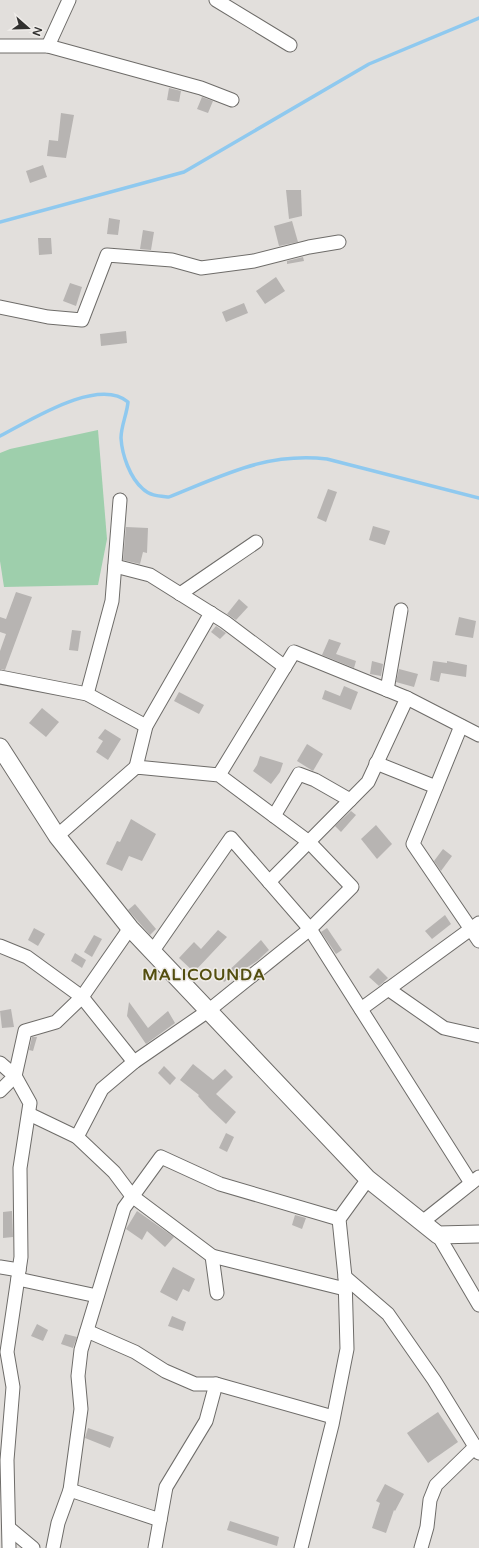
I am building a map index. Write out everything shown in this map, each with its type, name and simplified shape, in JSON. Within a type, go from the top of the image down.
[{"type":"main road","points":[[0,747],[57,836],[130,928],[368,1180],[438,1235],[479,1234]]},
{"type":"street","points":[[48,46],[69,0]]},
{"type":"street","points":[[216,0],[290,45]]},
{"type":"street","points":[[0,46],[48,46],[201,88],[232,100]]},
{"type":"street","points":[[0,307],[48,318],[82,320],[107,255],[172,260],[201,268],[254,261],[309,246],[339,242]]},
{"type":"street","points":[[88,694],[112,602],[120,500]]},
{"type":"street","points":[[180,594],[256,542]]},
{"type":"street","points":[[115,566],[150,575],[211,613],[285,667]]},
{"type":"street","points":[[387,690],[401,610]]},
{"type":"street","points":[[57,836],[136,767],[146,726],[211,613]]},
{"type":"street","points":[[219,775],[294,652],[407,698],[479,736]]},
{"type":"street","points":[[0,677],[88,694],[146,726]]},
{"type":"street","points":[[269,882],[368,782],[407,698]]},
{"type":"street","points":[[461,726],[413,844],[475,926],[479,941]]},
{"type":"street","points":[[376,763],[436,787]]},
{"type":"street","points":[[77,1137],[102,1089],[134,1062],[208,1012],[310,929],[352,887],[309,842],[219,775],[136,767]]},
{"type":"street","points":[[274,816],[299,774],[314,780],[350,800]]},
{"type":"street","points":[[152,952],[231,838],[310,929],[361,1009],[475,1180],[422,1223]]},
{"type":"street","points":[[361,1009],[475,926]]},
{"type":"street","points":[[0,1091],[15,1076],[25,1031],[56,1022],[82,997],[130,928]]},
{"type":"street","points":[[0,946],[27,957],[82,997],[134,1062]]},
{"type":"street","points":[[388,989],[444,1028],[477,1039]]},
{"type":"street","points":[[0,1063],[15,1076],[30,1103],[20,1168],[21,1257],[7,1352],[13,1387],[3,1457],[9,1528],[9,1548]]},
{"type":"street","points":[[29,1114],[77,1137],[114,1172],[132,1196],[212,1256],[345,1283],[388,1314],[434,1380],[477,1450],[436,1484],[430,1500],[426,1528],[421,1548]]},
{"type":"street","points":[[53,1548],[58,1523],[70,1490],[81,1409],[78,1376],[81,1350],[124,1208],[161,1157],[220,1184],[339,1219]]},
{"type":"street","points":[[301,1548],[333,1417],[347,1350],[345,1283],[339,1219],[368,1180]]},
{"type":"street","points":[[438,1235],[479,1305]]},
{"type":"street","points":[[212,1256],[217,1293]]},
{"type":"street","points":[[0,1267],[18,1275],[97,1296]]},
{"type":"street","points":[[87,1331],[136,1352],[165,1371],[195,1384],[216,1384],[333,1417]]},
{"type":"street","points":[[155,1548],[166,1486],[206,1421],[216,1384]]},
{"type":"street","points":[[70,1490],[160,1520]]},
{"type":"street","points":[[9,1528],[34,1548]]},
{"type":"green space","points":[[98,430],[107,539],[98,585],[4,587],[0,561],[0,453],[10,449]]},
{"type":"building","points":[[169,88],[181,91],[179,102],[167,100]]},
{"type":"building","points":[[202,97],[213,101],[208,113],[197,109]]},
{"type":"building","points":[[61,113],[74,115],[66,158],[47,156],[49,140],[58,141]]},
{"type":"building","points":[[43,165],[47,177],[30,183],[26,171]]},
{"type":"building","points":[[286,190],[301,190],[302,216],[289,219]]},
{"type":"building","points":[[109,218],[120,220],[118,235],[107,234]]},
{"type":"building","points":[[292,221],[298,242],[279,246],[274,226]]},
{"type":"building","points":[[143,230],[154,232],[151,250],[140,249]]},
{"type":"building","points":[[38,238],[51,238],[52,254],[39,255]]},
{"type":"building","points":[[303,257],[304,261],[287,264],[287,261]]},
{"type":"building","points":[[276,277],[285,291],[265,304],[256,291]]},
{"type":"building","points":[[70,283],[82,287],[76,306],[63,301]]},
{"type":"building","points":[[244,303],[248,313],[226,322],[222,312]]},
{"type":"building","points":[[126,331],[127,343],[101,346],[100,334]]},
{"type":"building","points":[[328,489],[337,492],[326,522],[317,518]]},
{"type":"building","points":[[373,526],[390,531],[385,545],[369,540]]},
{"type":"building","points":[[126,527],[148,528],[147,553],[143,552],[140,564],[123,560]]},
{"type":"building","points":[[16,592],[32,597],[5,670],[0,669],[0,651],[6,634],[0,632],[0,617],[6,619]]},
{"type":"building","points":[[239,599],[248,607],[236,620],[227,614]]},
{"type":"building","points":[[459,617],[476,621],[473,638],[455,635]]},
{"type":"building","points":[[216,626],[226,633],[220,639],[211,632]]},
{"type":"building","points":[[72,630],[81,631],[78,651],[69,650]]},
{"type":"building","points":[[329,639],[341,643],[336,654],[356,661],[354,668],[322,655]]},
{"type":"building","points":[[372,661],[383,664],[381,676],[370,674]]},
{"type":"building","points":[[433,661],[447,663],[447,661],[467,665],[466,677],[441,673],[439,682],[430,680]]},
{"type":"building","points":[[399,669],[418,674],[414,687],[396,682]]},
{"type":"building","points":[[344,686],[358,692],[351,710],[322,699],[325,690],[340,696]]},
{"type":"building","points":[[179,692],[204,705],[199,714],[174,701]]},
{"type":"building","points":[[42,708],[59,722],[46,737],[29,723]]},
{"type":"building","points":[[105,729],[121,739],[108,760],[96,752],[103,741],[98,738]]},
{"type":"building","points":[[307,744],[323,754],[313,771],[297,761]]},
{"type":"building","points":[[260,756],[283,763],[280,772],[271,784],[253,771]]},
{"type":"building","points":[[351,811],[356,815],[341,832],[335,826]]},
{"type":"building","points":[[131,819],[156,834],[142,861],[129,856],[122,871],[106,864],[117,841],[120,842]]},
{"type":"building","points":[[376,825],[392,844],[377,859],[361,839]]},
{"type":"building","points":[[443,849],[452,856],[441,871],[434,861]]},
{"type":"building","points":[[135,904],[156,929],[150,935],[128,910]]},
{"type":"building","points":[[445,915],[451,924],[432,939],[425,931]]},
{"type":"building","points":[[34,928],[45,934],[38,946],[28,940]]},
{"type":"building","points":[[327,928],[342,950],[336,954],[321,932]]},
{"type":"building","points":[[218,930],[227,937],[194,972],[179,958],[194,942],[201,949]]},
{"type":"building","points":[[94,935],[102,939],[92,957],[84,952]]},
{"type":"building","points":[[261,940],[269,950],[257,961],[224,982],[221,978]]},
{"type":"building","points":[[75,953],[86,960],[82,968],[71,961]]},
{"type":"building","points":[[378,968],[388,978],[379,986],[369,977]]},
{"type":"building","points":[[129,1002],[148,1028],[168,1011],[175,1023],[146,1044],[127,1016]]},
{"type":"building","points":[[11,1009],[14,1027],[2,1028],[0,1011]]},
{"type":"building","points":[[32,1037],[37,1037],[33,1051],[29,1050]]},
{"type":"building","points":[[193,1064],[213,1080],[225,1069],[233,1077],[216,1094],[236,1112],[226,1124],[209,1108],[198,1096],[199,1095],[180,1080]]},
{"type":"building","points":[[164,1066],[176,1078],[170,1085],[158,1073]]},
{"type":"building","points":[[226,1133],[234,1137],[227,1152],[219,1148]]},
{"type":"building","points":[[12,1211],[13,1237],[3,1238],[3,1212]]},
{"type":"building","points":[[137,1211],[174,1237],[165,1247],[147,1231],[142,1240],[126,1229]]},
{"type":"building","points":[[295,1215],[306,1218],[302,1229],[292,1225]]},
{"type":"building","points":[[173,1267],[195,1279],[189,1292],[183,1289],[177,1301],[160,1292]]},
{"type":"building","points":[[172,1316],[186,1322],[183,1331],[168,1326]]},
{"type":"building","points":[[37,1324],[48,1330],[43,1341],[31,1336]]},
{"type":"building","points":[[65,1334],[77,1337],[73,1348],[61,1344]]},
{"type":"building","points":[[438,1412],[458,1442],[428,1463],[407,1433]]},
{"type":"building","points":[[88,1428],[114,1437],[110,1448],[85,1438]]},
{"type":"building","points":[[385,1484],[404,1494],[395,1511],[394,1510],[386,1533],[372,1528],[380,1503],[376,1501]]},
{"type":"building","points":[[230,1521],[279,1537],[277,1546],[227,1530]]},
{"type":"waterway","points":[[0,222],[184,172],[369,64],[479,18]]},
{"type":"waterway","points":[[0,436],[63,404],[99,394],[115,395],[128,402],[121,438],[123,452],[131,473],[138,484],[146,491],[159,496],[169,497],[227,473],[265,462],[305,458],[327,459],[479,498]]},
{"type":"district","name":"MALICOUNDA","points":[[204,975]]}]
